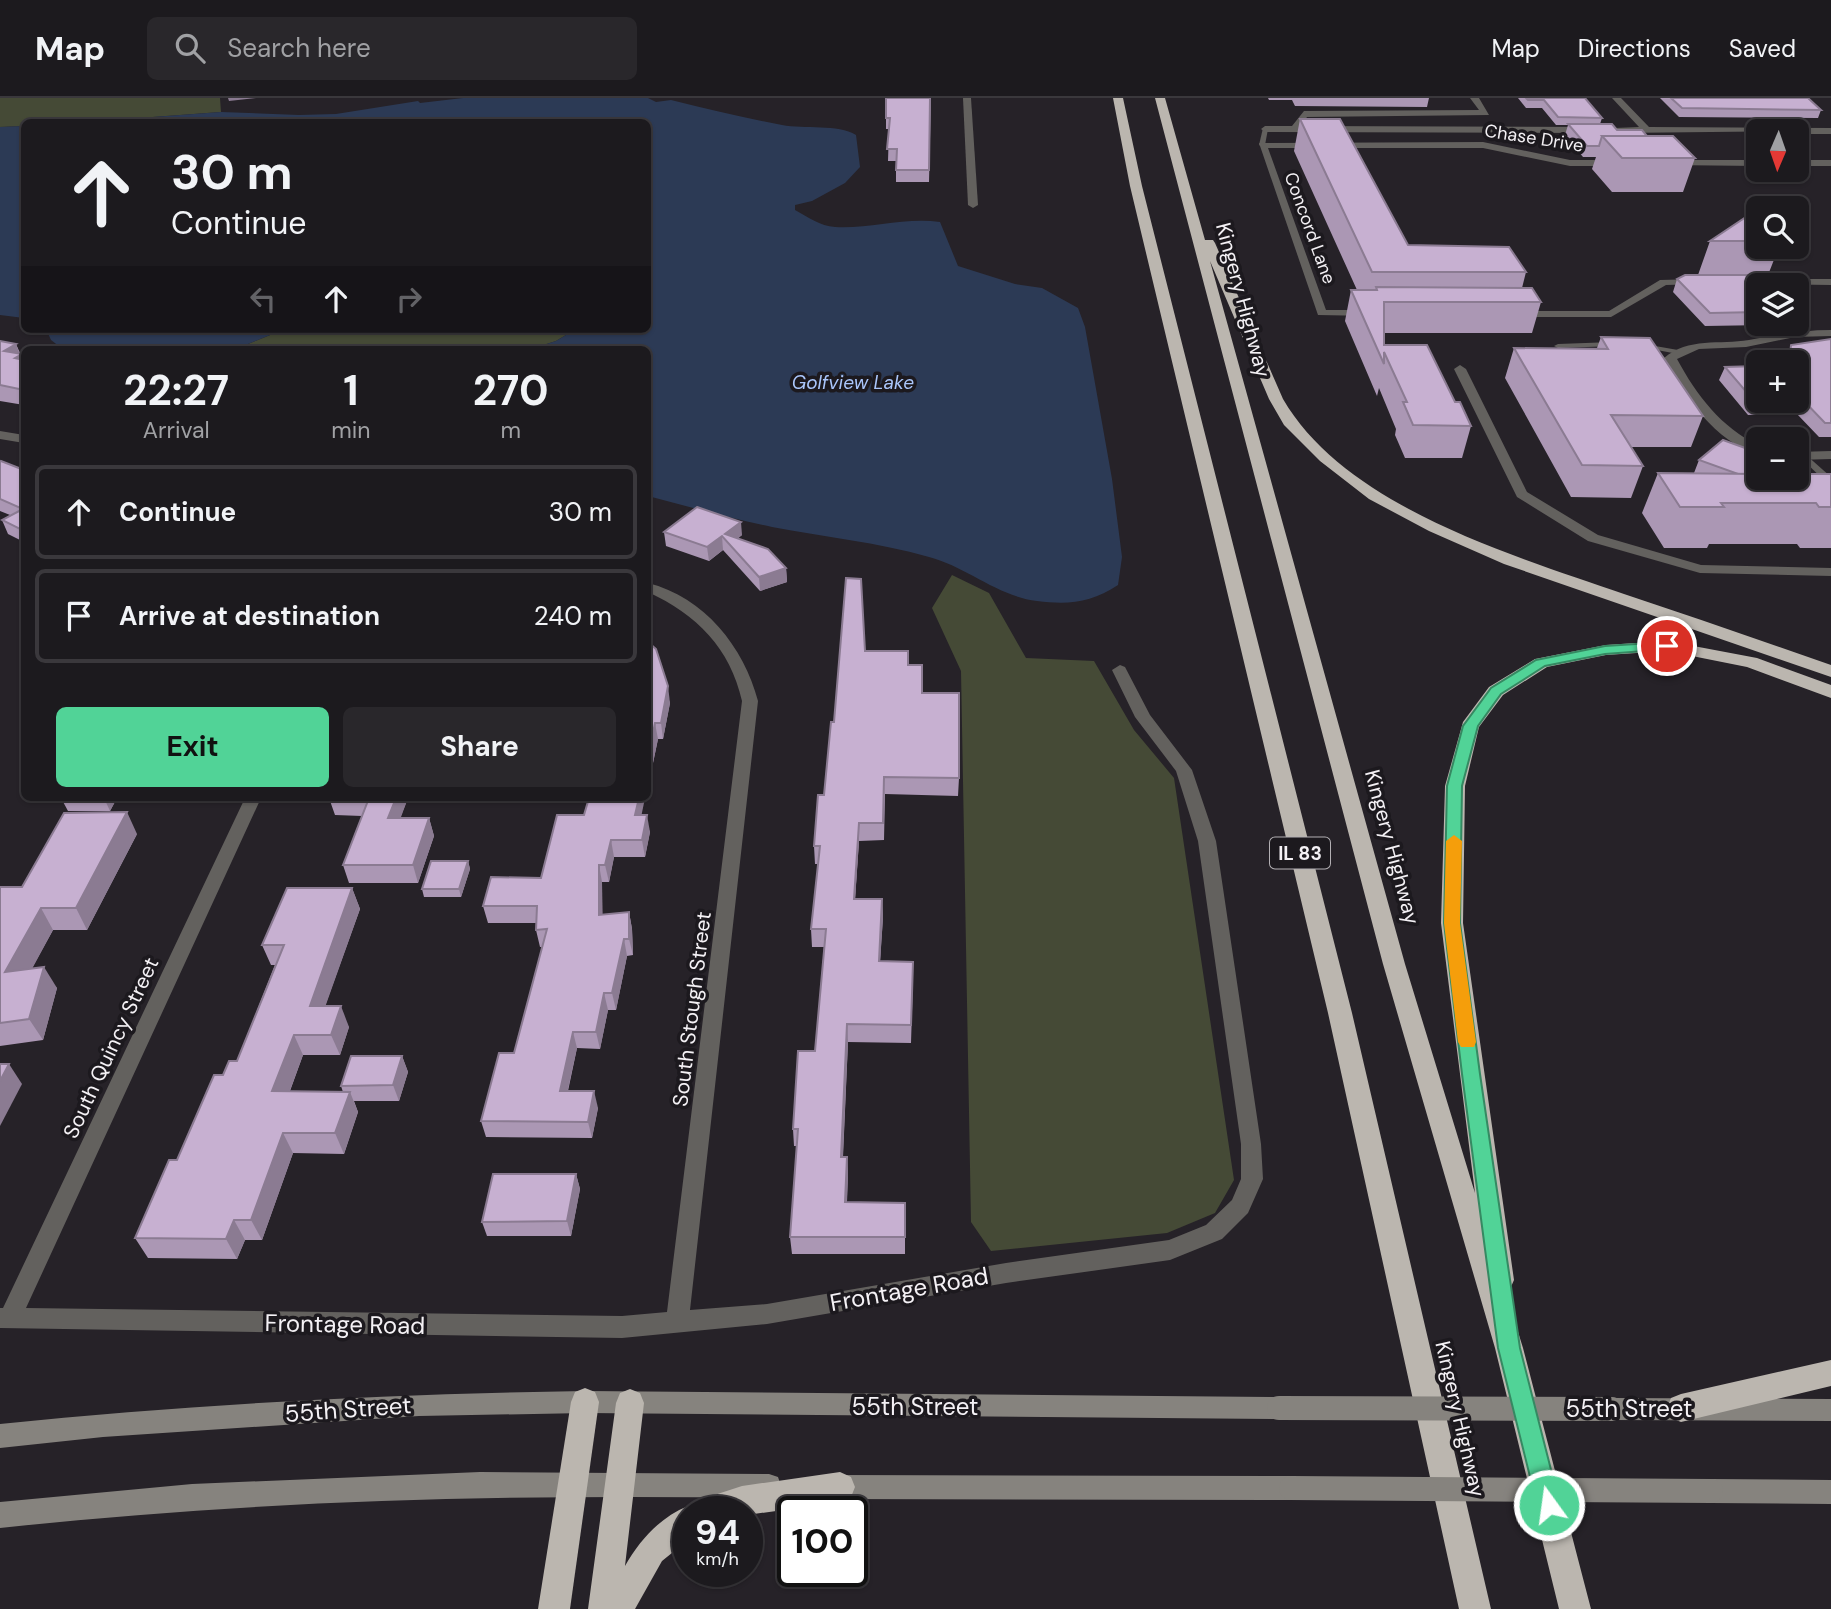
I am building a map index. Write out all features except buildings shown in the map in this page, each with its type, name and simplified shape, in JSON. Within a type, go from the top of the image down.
[{"type":"highway","name":"Kingery Highway","points":[[1118,98],[1136,186],[1340,1013],[1475,1609]]},
{"type":"highway","name":"Kingery Highway","points":[[1160,98],[1394,964],[1509,1348],[1576,1609]]},
{"type":"highway","points":[[1183,185],[1231,290],[1276,399],[1291,425],[1325,458],[1375,496],[1435,528],[1510,560],[1831,671]]},
{"type":"highway","points":[[1509,1348],[1452,923],[1455,786],[1470,726],[1496,691],[1541,663],[1605,650],[1667,646],[1751,662],[1831,692]]},
{"type":"highway","points":[[1681,1408],[1831,1374]]},
{"type":"highway","points":[[554,1609],[585,1402]]},
{"type":"highway","points":[[604,1609],[630,1403]]},
{"type":"highway","points":[[763,1498],[840,1487]]},
{"type":"highway","points":[[618,1609],[651,1550],[672,1534]]},
{"type":"main road","name":"55th Street","points":[[0,1436],[103,1425],[419,1405],[585,1402],[1831,1410]]},
{"type":"main road","points":[[0,1515],[74,1506],[329,1488],[573,1483],[1831,1492]]},
{"type":"street","points":[[967,98],[973,205]]},
{"type":"street","points":[[1296,128],[1304,114],[1461,110],[1486,114],[1474,98]]},
{"type":"street","points":[[1616,98],[1646,130]]},
{"type":"street","points":[[1265,129],[1831,131]]},
{"type":"street","name":"Chase Drive","points":[[1262,145],[1483,145],[1570,163],[1624,163]]},
{"type":"street","name":"Concord Lane","points":[[1262,145],[1322,313],[1377,313]]},
{"type":"street","points":[[1665,163],[1746,163]]},
{"type":"street","points":[[1810,163],[1831,163]]},
{"type":"street","points":[[1500,314],[1611,314],[1664,282],[1706,282]]},
{"type":"street","points":[[1734,282],[1831,282]]},
{"type":"street","points":[[1746,443],[1713,421],[1686,390],[1670,358],[1678,352],[1697,346],[1746,344],[1795,334],[1831,333]]},
{"type":"street","points":[[1460,369],[1522,494],[1593,538],[1700,569],[1831,572]]},
{"type":"street","points":[[0,435],[21,438]]},
{"type":"street","points":[[1809,457],[1831,456]]},
{"type":"street","name":"South Stough Street","points":[[651,588],[695,610],[726,643],[741,666],[750,701],[677,1323]]},
{"type":"street","name":"Frontage Road","points":[[5,1318],[622,1327],[767,1314],[1006,1273],[1170,1250],[1214,1232],[1240,1206],[1252,1179],[1251,1144],[1207,841],[1184,770],[1143,717],[1120,670]]},
{"type":"street","name":"South Quincy Street","points":[[5,1318],[253,801]]},
{"type":"lane","points":[[1262,145],[1265,129]]},
{"type":"lane","points":[[1558,345],[1623,344]]},
{"type":"lane","points":[[1636,344],[1678,352]]},
{"type":"lane","points":[[1809,464],[1831,482]]},
{"type":"green space","points":[[0,98],[220,98],[221,112],[126,119],[21,119],[21,126],[0,127]]},
{"type":"green space","points":[[275,333],[569,333],[540,346],[243,346]]},
{"type":"green space","points":[[952,575],[989,593],[1026,658],[1094,661],[1134,730],[1174,778],[1234,1180],[1215,1213],[1167,1233],[991,1251],[971,1222],[961,671],[932,608]]},
{"type":"water","name":"Golfview Lake","points":[[463,98],[648,98],[656,102],[671,100],[782,125],[840,129],[856,135],[860,167],[845,183],[812,201],[795,205],[795,210],[819,223],[835,227],[914,221],[940,222],[958,266],[1015,284],[1042,288],[1078,308],[1085,327],[1112,479],[1122,557],[1118,585],[1098,596],[1079,601],[1037,601],[995,588],[956,567],[929,557],[772,527],[651,497],[651,346],[540,346],[569,333],[651,333],[651,119],[126,119],[221,112],[336,114],[418,101],[420,103]]},
{"type":"water","points":[[21,126],[21,318],[0,315],[0,127]]},
{"type":"water","points":[[48,333],[275,333],[243,346],[59,346]]},
{"type":"slow traffic","points":[[1454,841],[1452,923],[1467,1042]]},
{"type":"route","points":[[1549,1505],[1509,1348],[1471,1074],[1452,923],[1455,786],[1470,726],[1496,691],[1541,663],[1605,650],[1667,646]]}]
